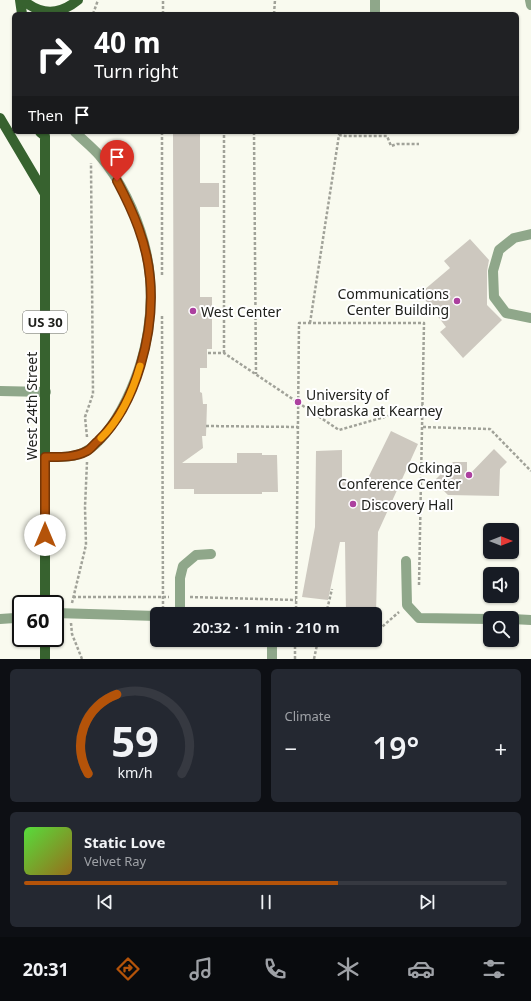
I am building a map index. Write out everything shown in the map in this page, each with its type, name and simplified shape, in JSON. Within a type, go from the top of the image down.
[{"type":"main road","points":[[22,0],[29,6],[50,12],[60,11],[76,1]]},
{"type":"main road","points":[[22,0],[22,12]]},
{"type":"main road","points":[[73,12],[76,1]]},
{"type":"main road","points":[[0,118],[45,196]]},
{"type":"main road","name":"West 24th Street","points":[[45,595],[46,134]]},
{"type":"main road","points":[[45,647],[45,659]]},
{"type":"street","points":[[375,0],[375,12]]},
{"type":"street","points":[[530,0],[531,5]]},
{"type":"street","points":[[45,457],[77,455],[88,451],[106,434],[129,396],[138,374],[145,349],[149,324],[151,299],[150,278],[144,243],[133,214],[108,166],[77,134]]},
{"type":"street","points":[[531,234],[514,238],[499,250],[493,271],[494,298],[506,313],[531,318]]},
{"type":"street","points":[[0,391],[46,392]]},
{"type":"street","points":[[180,607],[180,578],[183,566],[196,555],[211,554]]},
{"type":"street","points":[[406,561],[407,605],[419,618],[483,619]]},
{"type":"street","points":[[64,613],[150,612]]},
{"type":"street","points":[[0,619],[12,618]]},
{"type":"street","points":[[519,620],[531,620]]},
{"type":"street","points":[[272,647],[272,659]]},
{"type":"path","points":[[94,12],[98,0]]},
{"type":"path","points":[[163,0],[163,12]]},
{"type":"path","points":[[274,12],[275,0]]},
{"type":"path","points":[[162,134],[162,282]]},
{"type":"path","points":[[224,134],[224,353]]},
{"type":"path","points":[[254,134],[256,374]]},
{"type":"path","points":[[310,323],[339,135],[387,136],[391,146],[397,144],[419,144]]},
{"type":"path","points":[[82,659],[72,634],[69,613],[86,545],[85,507],[88,451],[85,417],[93,394],[91,147]]},
{"type":"path","points":[[161,607],[163,597],[162,313]]},
{"type":"path","points":[[296,607],[299,323],[424,323],[419,588]]},
{"type":"path","points":[[208,353],[224,353],[339,430],[423,406]]},
{"type":"path","points":[[206,426],[298,427]]},
{"type":"path","points":[[423,427],[490,428],[531,471]]},
{"type":"path","points":[[328,607],[332,589]]},
{"type":"path","points":[[74,597],[180,597],[296,600]]},
{"type":"path","points":[[382,626],[407,605]]},
{"type":"path","points":[[295,647],[295,659]]},
{"type":"path","points":[[314,659],[317,647]]},
{"type":"building","name":"West Center","points":[[173,134],[200,134],[200,183],[219,183],[219,207],[200,207],[200,297],[212,297],[212,349],[207,349],[207,368],[200,368],[200,392],[202,393],[203,404],[207,404],[206,436],[202,436],[203,448],[182,463],[237,463],[237,453],[262,453],[262,455],[277,455],[278,492],[262,492],[262,494],[194,494],[194,489],[174,489]]},
{"type":"building","name":"Communications Center Building","points":[[470,239],[489,260],[487,271],[487,305],[502,320],[463,358],[440,332],[446,327],[423,297],[424,290],[450,268],[444,261]]},
{"type":"building","name":"Discovery Hall","points":[[391,431],[418,444],[378,532],[376,607],[346,607],[345,542],[340,542],[328,600],[302,597],[315,527],[316,451],[342,450],[342,480],[367,480]]},
{"type":"building","name":"Ockinga Conference Center","points":[[494,449],[507,462],[500,469],[499,496],[448,495],[434,481],[453,462],[467,462],[467,477]]},
{"type":"slow traffic","points":[[101,438],[106,434],[129,396],[140,366]]},
{"type":"place","name":"Communications Center Building","points":[[457,301]]},
{"type":"place","name":"West Center","points":[[193,311]]},
{"type":"place","name":"University of Nebraska at Kearney","points":[[298,402]]},
{"type":"place","name":"Ockinga Conference Center","points":[[469,475]]},
{"type":"place","name":"Discovery Hall","points":[[353,504]]},
{"type":"route","points":[[45,535],[45,457],[65,457],[88,451],[106,434],[129,396],[138,374],[145,349],[151,299],[150,278],[144,243],[127,199],[117,181]]}]
